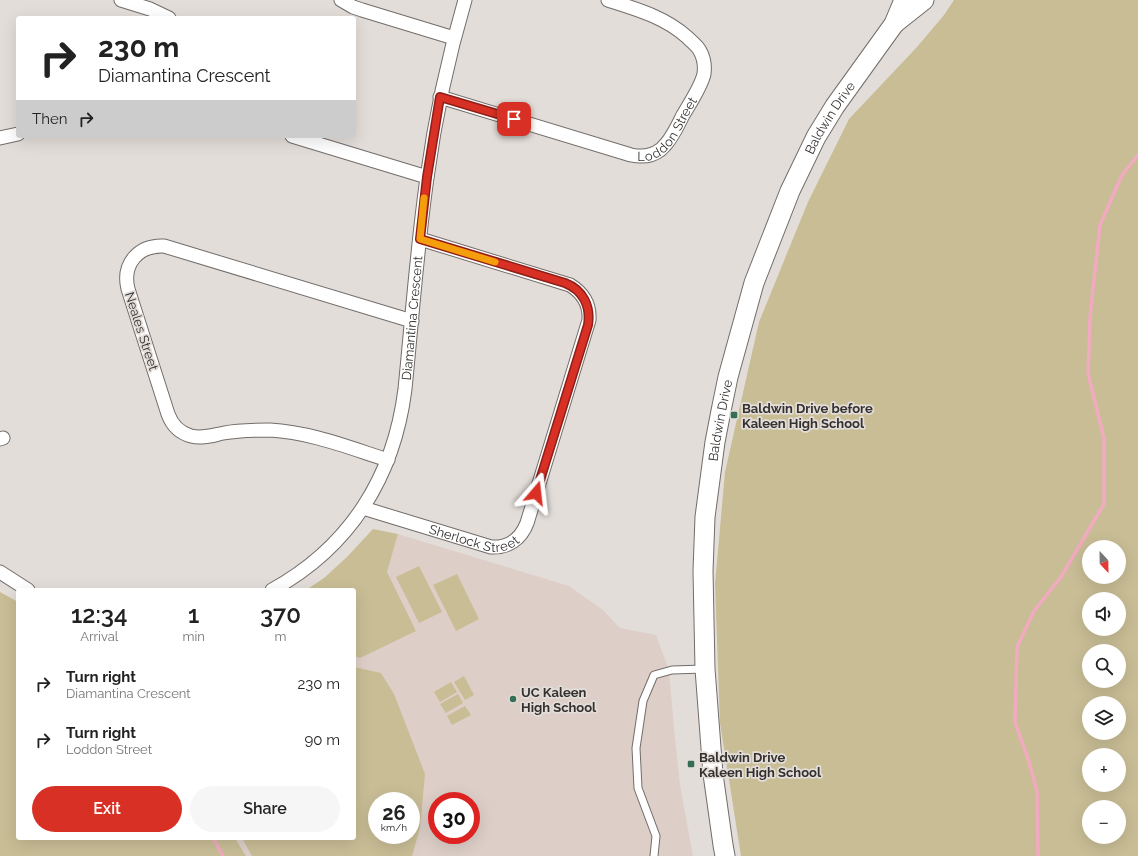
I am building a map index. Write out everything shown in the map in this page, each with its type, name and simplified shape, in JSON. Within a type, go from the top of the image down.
[{"type":"main road","name":"Baldwin Drive","points":[[725,856],[713,774],[705,669],[703,571],[705,516],[720,416],[728,377],[754,283],[790,191],[816,138],[835,106],[894,24],[904,0]]},
{"type":"main road","name":"Baldwin Drive","points":[[894,24],[924,0]]},
{"type":"street","points":[[121,0],[150,9],[165,16]]},
{"type":"street","points":[[341,0],[353,7],[454,38]]},
{"type":"street","name":"Diamantina Crescent","points":[[275,588],[298,574],[327,551],[344,533],[363,508],[372,493],[395,442],[403,407],[427,177],[440,97],[465,0]]},
{"type":"street","name":"Loddon Street","points":[[440,97],[631,155],[648,156],[658,152],[667,144],[700,84],[704,74],[703,57],[694,43],[671,26],[646,12],[608,0]]},
{"type":"street","points":[[0,138],[16,134]]},
{"type":"street","points":[[299,138],[427,177]]},
{"type":"street","name":"Sherlock Street","points":[[363,508],[491,547],[508,545],[518,538],[522,534],[527,523],[588,325],[589,315],[587,305],[582,295],[570,285],[420,239]]},
{"type":"street","name":"Neales Street","points":[[388,460],[314,437],[288,432],[256,430],[240,431],[203,438],[181,432],[173,424],[168,414],[128,289],[126,278],[131,262],[138,253],[153,246],[164,246],[412,321]]},
{"type":"street","points":[[0,572],[25,588]]},
{"type":"lane","points":[[654,856],[656,836],[638,788],[636,748],[643,701],[654,675],[672,670],[705,669]]},
{"type":"shaded area","points":[[954,0],[1138,0],[1138,856],[741,856],[720,723],[715,584],[725,472],[759,322],[808,202],[849,119],[917,47],[944,15]]},
{"type":"shaded area","points":[[373,529],[398,534],[387,572],[416,631],[360,658],[356,657],[356,588],[309,588],[324,578],[347,557]]},
{"type":"shaded area","name":"UC Kaleen High School","points":[[398,534],[569,586],[603,610],[620,628],[656,635],[669,670],[680,785],[693,856],[246,856],[236,840],[356,840],[356,657],[360,658]]},
{"type":"shaded area","points":[[419,566],[442,612],[419,623],[396,577]]},
{"type":"shaded area","points":[[457,574],[479,619],[456,631],[433,585]]},
{"type":"shaded area","points":[[0,592],[16,601],[16,840],[236,840],[246,856],[0,856]]},
{"type":"shaded area","points":[[356,667],[381,673],[394,694],[425,774],[420,828],[420,792],[368,792],[368,844],[415,844],[412,856],[252,856],[243,840],[356,840]]},
{"type":"shaded area","points":[[464,676],[474,695],[465,700],[454,682]]},
{"type":"shaded area","points":[[451,682],[457,692],[440,702],[434,692]]},
{"type":"shaded area","points":[[458,694],[463,703],[446,713],[440,704]]},
{"type":"shaded area","points":[[465,706],[471,715],[452,725],[447,716]]},
{"type":"waterway","points":[[1038,856],[1037,791],[1015,722],[1017,647],[1034,611],[1061,577],[1104,504],[1104,439],[1088,373],[1090,317],[1100,225],[1122,175],[1138,155]]},
{"type":"waterway","points":[[214,840],[223,856]]},
{"type":"slow traffic","points":[[424,198],[420,239],[495,262]]},
{"type":"place","name":"Baldwin Drive before Kaleen High School","points":[[734,415]]},
{"type":"place","name":"UC Kaleen High School","points":[[513,699]]},
{"type":"place","name":"Baldwin Drive Kaleen High School","points":[[691,764]]},
{"type":"route","points":[[514,119],[440,97],[427,177],[420,239],[565,283],[575,288],[585,300],[589,315],[588,325],[536,493]]}]
